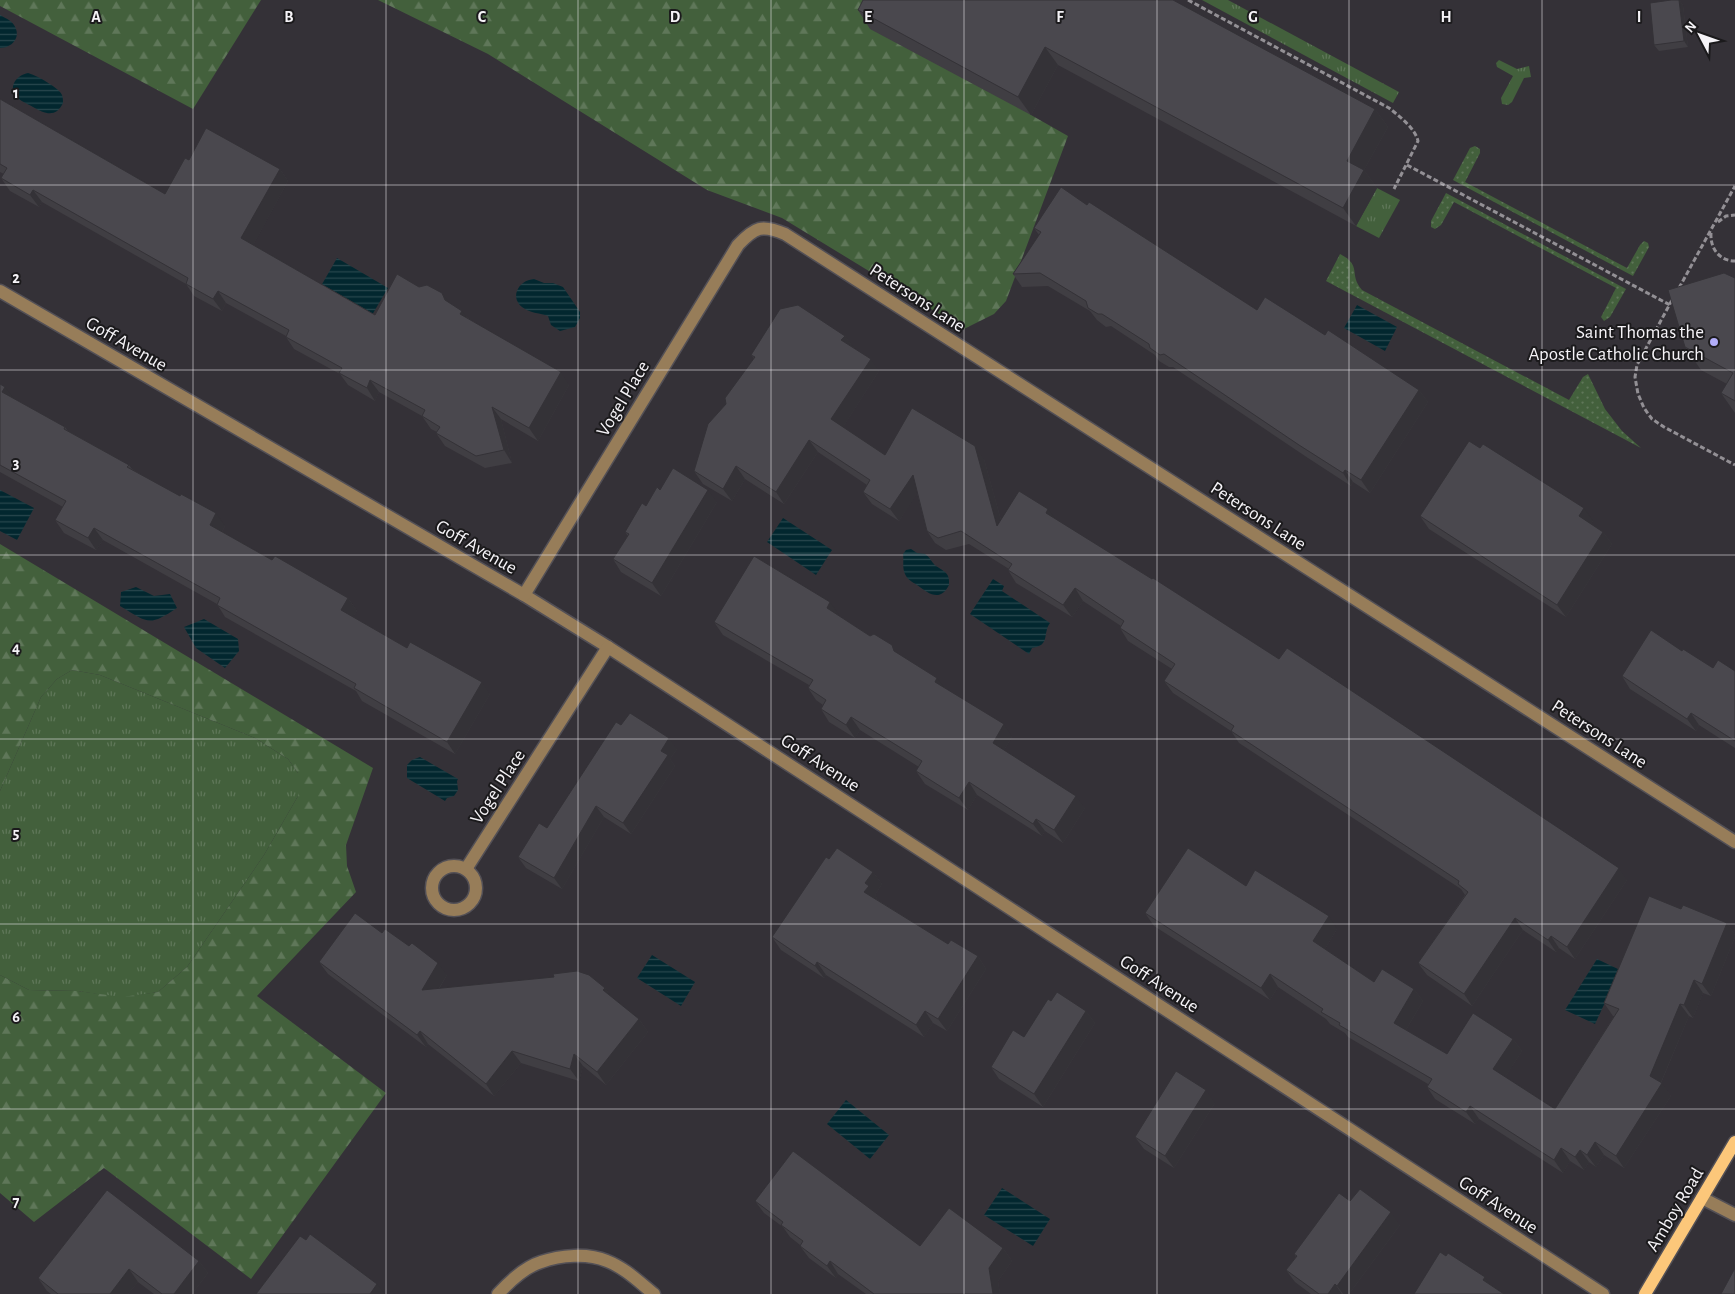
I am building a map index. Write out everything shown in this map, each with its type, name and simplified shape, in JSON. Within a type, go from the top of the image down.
[{"type":"main road","name":"Amboy Road","points":[[1645,1294],[1735,1142]]},
{"type":"street","name":"Vogel Place","points":[[524,595],[738,245],[748,234],[760,227]]},
{"type":"street","name":"Petersons Lane","points":[[760,227],[774,229],[785,234],[1735,842]]},
{"type":"street","name":"Goff Avenue","points":[[0,292],[524,595],[608,647],[1603,1294]]},
{"type":"street","name":"Vogel Place","points":[[466,869],[608,647]]},
{"type":"street","points":[[1702,1198],[1735,1215]]},
{"type":"street","points":[[498,1294],[521,1273],[541,1262],[563,1257],[585,1256],[606,1260],[628,1273],[654,1294]]},
{"type":"path","points":[[1188,0],[1388,108],[1416,135],[1418,141],[1394,189]]},
{"type":"path","points":[[1407,165],[1670,305]]},
{"type":"path","points":[[1679,289],[1735,186]]},
{"type":"path","points":[[1735,214],[1719,220],[1714,226],[1711,240],[1713,248],[1724,259],[1735,261]]},
{"type":"path","points":[[1674,297],[1637,365],[1635,377],[1638,394],[1644,408],[1652,419],[1735,465]]},
{"type":"green space","points":[[0,0],[261,0],[193,109],[0,6]]},
{"type":"green space","points":[[378,0],[886,0],[1031,115],[1068,136],[1006,301],[994,314],[964,329],[782,218],[707,190],[488,54]]},
{"type":"green space","points":[[1202,0],[1228,0],[1399,92],[1393,103]]},
{"type":"green space","points":[[1499,60],[1517,69],[1529,66],[1531,77],[1524,78],[1512,102],[1508,105],[1502,104],[1501,98],[1513,76],[1497,67],[1496,63]]},
{"type":"green space","points":[[1475,146],[1480,149],[1480,153],[1465,182],[1627,268],[1640,245],[1644,241],[1648,243],[1649,247],[1633,276],[1453,180],[1470,148]]},
{"type":"green space","points":[[1377,188],[1400,200],[1379,238],[1356,226]]},
{"type":"green space","points":[[1446,193],[1626,289],[1610,317],[1604,321],[1601,317],[1616,288],[1454,202],[1441,225],[1435,229],[1431,227],[1431,221]]},
{"type":"green space","points":[[1340,254],[1351,262],[1356,279],[1362,290],[1569,400],[1583,377],[1588,374],[1605,409],[1622,431],[1641,448],[1326,281]]},
{"type":"green space","points":[[0,544],[373,768],[346,845],[347,866],[356,892],[257,996],[386,1093],[251,1279],[104,1168],[34,1222],[0,1193],[0,975],[29,990],[78,991],[122,997],[158,992],[187,967],[264,855],[298,796],[298,773],[288,759],[255,738],[100,675],[72,670],[57,679],[41,697],[0,791]]},
{"type":"green space","points":[[72,670],[100,675],[255,738],[288,759],[298,773],[298,796],[264,855],[187,967],[158,992],[122,998],[78,991],[29,990],[0,975],[0,791],[41,697],[57,679]]},
{"type":"water","points":[[0,15],[13,23],[17,34],[12,44],[4,48],[0,48]]},
{"type":"water","points":[[28,73],[45,81],[61,93],[63,103],[57,111],[46,113],[16,96],[13,85],[20,76]]},
{"type":"water","points":[[337,258],[388,288],[372,315],[321,286]]},
{"type":"water","points":[[534,279],[563,287],[580,312],[580,318],[575,327],[560,331],[551,325],[548,316],[527,310],[520,305],[517,300],[517,291],[523,283]]},
{"type":"water","points":[[1357,305],[1397,327],[1385,351],[1344,328]]},
{"type":"water","points":[[0,490],[34,508],[17,540],[0,531]]},
{"type":"water","points":[[783,518],[832,550],[816,575],[767,542]]},
{"type":"water","points":[[911,549],[917,553],[925,554],[948,575],[949,585],[942,594],[934,595],[908,579],[904,569],[903,554],[906,550]]},
{"type":"water","points":[[993,579],[1004,586],[1002,591],[1050,623],[1044,642],[1038,647],[1032,648],[1029,654],[970,614]]},
{"type":"water","points":[[136,587],[154,596],[170,594],[177,608],[154,620],[143,619],[137,616],[120,606],[121,592]]},
{"type":"water","points":[[204,619],[238,639],[239,651],[225,668],[196,648],[184,627]]},
{"type":"water","points":[[420,757],[458,779],[458,790],[454,796],[447,798],[445,801],[407,778],[407,765],[412,760]]},
{"type":"water","points":[[652,955],[695,982],[681,1006],[637,978]]},
{"type":"water","points":[[1597,959],[1620,970],[1595,1024],[1565,1010]]},
{"type":"water","points":[[846,1100],[889,1135],[870,1159],[827,1124]]},
{"type":"water","points":[[1002,1188],[1050,1219],[1033,1246],[984,1215]]},
{"type":"building","points":[[863,0],[1173,0],[1375,109],[1347,161],[1364,170],[1343,208],[1045,47],[1018,97],[858,10]]},
{"type":"building","points":[[1679,0],[1684,41],[1654,45],[1650,3]]},
{"type":"building","points":[[0,99],[165,194],[185,158],[189,160],[206,128],[280,169],[241,238],[375,315],[397,274],[419,287],[427,285],[442,293],[445,300],[462,311],[460,314],[561,372],[529,428],[492,407],[504,450],[476,456],[436,433],[440,427],[422,416],[425,410],[370,380],[367,388],[339,373],[342,368],[286,337],[289,330],[218,291],[213,299],[186,284],[188,278],[33,190],[30,195],[1,178],[7,168],[0,164]]},
{"type":"building","points":[[1061,187],[1087,205],[1089,202],[1257,310],[1265,297],[1325,335],[1328,330],[1419,390],[1361,480],[1345,470],[1343,473],[1299,445],[1164,354],[1160,355],[1150,348],[1149,344],[1102,314],[1098,314],[1088,308],[1086,301],[1040,273],[1013,274],[1041,232],[1034,228]]},
{"type":"building","points":[[1724,273],[1735,278],[1735,401],[1721,393],[1733,373],[1685,347],[1668,290]]},
{"type":"building","points":[[798,305],[845,336],[841,340],[871,359],[831,419],[885,455],[912,408],[975,446],[997,526],[1019,491],[1048,509],[1046,513],[1153,578],[1279,659],[1287,648],[1619,868],[1567,947],[1551,936],[1548,940],[1515,918],[1464,994],[1418,963],[1468,892],[1458,884],[1459,881],[1231,731],[1234,726],[1164,681],[1175,664],[1120,628],[1124,621],[1075,588],[1063,605],[1008,570],[1012,564],[961,531],[938,538],[927,531],[913,475],[890,509],[863,492],[870,480],[809,440],[776,492],[736,466],[723,489],[694,471],[708,424],[726,404],[725,398],[755,357],[751,355],[780,309]]},
{"type":"building","points":[[0,384],[5,387],[2,392],[129,465],[127,467],[216,513],[210,525],[272,560],[275,556],[348,598],[341,610],[407,648],[410,642],[482,682],[447,742],[354,688],[356,684],[217,605],[220,598],[94,528],[88,538],[55,520],[66,501],[0,465]]},
{"type":"building","points":[[1469,441],[1480,448],[1483,444],[1584,508],[1579,516],[1603,532],[1557,605],[1420,516]]},
{"type":"building","points":[[673,468],[708,490],[652,583],[613,559],[629,534],[625,532],[642,503],[646,506],[657,487],[660,490]]},
{"type":"building","points":[[754,556],[830,602],[827,608],[870,636],[874,634],[892,645],[894,651],[937,678],[935,682],[1004,724],[993,743],[1076,796],[1054,830],[1036,819],[1033,824],[969,782],[959,798],[916,771],[922,761],[851,717],[846,725],[821,709],[826,700],[808,688],[813,680],[714,622]]},
{"type":"building","points":[[1651,630],[1682,651],[1683,649],[1713,668],[1718,660],[1735,671],[1735,741],[1691,713],[1687,719],[1622,676]]},
{"type":"building","points":[[630,713],[669,738],[661,751],[668,755],[623,823],[596,806],[554,878],[518,857],[539,823],[547,828],[616,722],[621,725]]},
{"type":"building","points":[[837,848],[873,872],[865,883],[869,886],[864,892],[948,944],[951,940],[978,956],[938,1019],[925,1011],[916,1025],[817,962],[815,966],[772,937],[826,857],[829,859]]},
{"type":"building","points":[[1188,848],[1246,886],[1255,870],[1329,916],[1313,941],[1374,982],[1382,969],[1414,989],[1394,1023],[1447,1054],[1473,1013],[1513,1039],[1493,1069],[1555,1109],[1619,1009],[1604,1003],[1649,896],[1681,909],[1683,905],[1727,923],[1702,984],[1694,980],[1684,1005],[1680,1004],[1650,1076],[1662,1083],[1616,1156],[1595,1142],[1587,1155],[1580,1150],[1575,1157],[1561,1148],[1554,1160],[1470,1106],[1466,1112],[1427,1087],[1432,1079],[1339,1025],[1340,1023],[1321,1012],[1323,1009],[1270,974],[1261,988],[1145,913]]},
{"type":"building","points":[[355,913],[382,933],[385,929],[409,946],[412,943],[438,963],[422,990],[554,977],[553,974],[577,971],[589,975],[605,988],[603,990],[639,1019],[597,1072],[574,1054],[570,1069],[512,1051],[486,1084],[420,1031],[417,1035],[319,962]]},
{"type":"building","points":[[1057,992],[1086,1011],[1034,1094],[991,1067],[1013,1030],[1024,1037],[1048,999],[1051,1001]]},
{"type":"building","points":[[1176,1071],[1206,1090],[1165,1156],[1135,1137]]},
{"type":"building","points":[[793,1151],[920,1246],[949,1208],[1003,1248],[989,1268],[993,1294],[874,1294],[830,1261],[827,1266],[800,1246],[803,1241],[781,1225],[783,1222],[755,1201]]},
{"type":"building","points":[[1360,1189],[1391,1212],[1337,1286],[1335,1284],[1328,1294],[1319,1294],[1286,1270],[1297,1256],[1294,1254],[1339,1193],[1350,1201]]},
{"type":"building","points":[[107,1190],[199,1261],[174,1294],[162,1294],[129,1269],[110,1294],[58,1294],[38,1278]]},
{"type":"building","points":[[310,1234],[377,1284],[370,1294],[256,1294],[300,1236],[306,1240]]},
{"type":"building","points":[[1440,1252],[1446,1256],[1448,1253],[1485,1277],[1483,1280],[1504,1294],[1414,1294]]},
{"type":"building","points":[[1735,1268],[1735,1294],[1721,1294]]},
{"type":"place","name":"Saint Thomas the Apostle Catholic Church","points":[[1714,342]]}]
